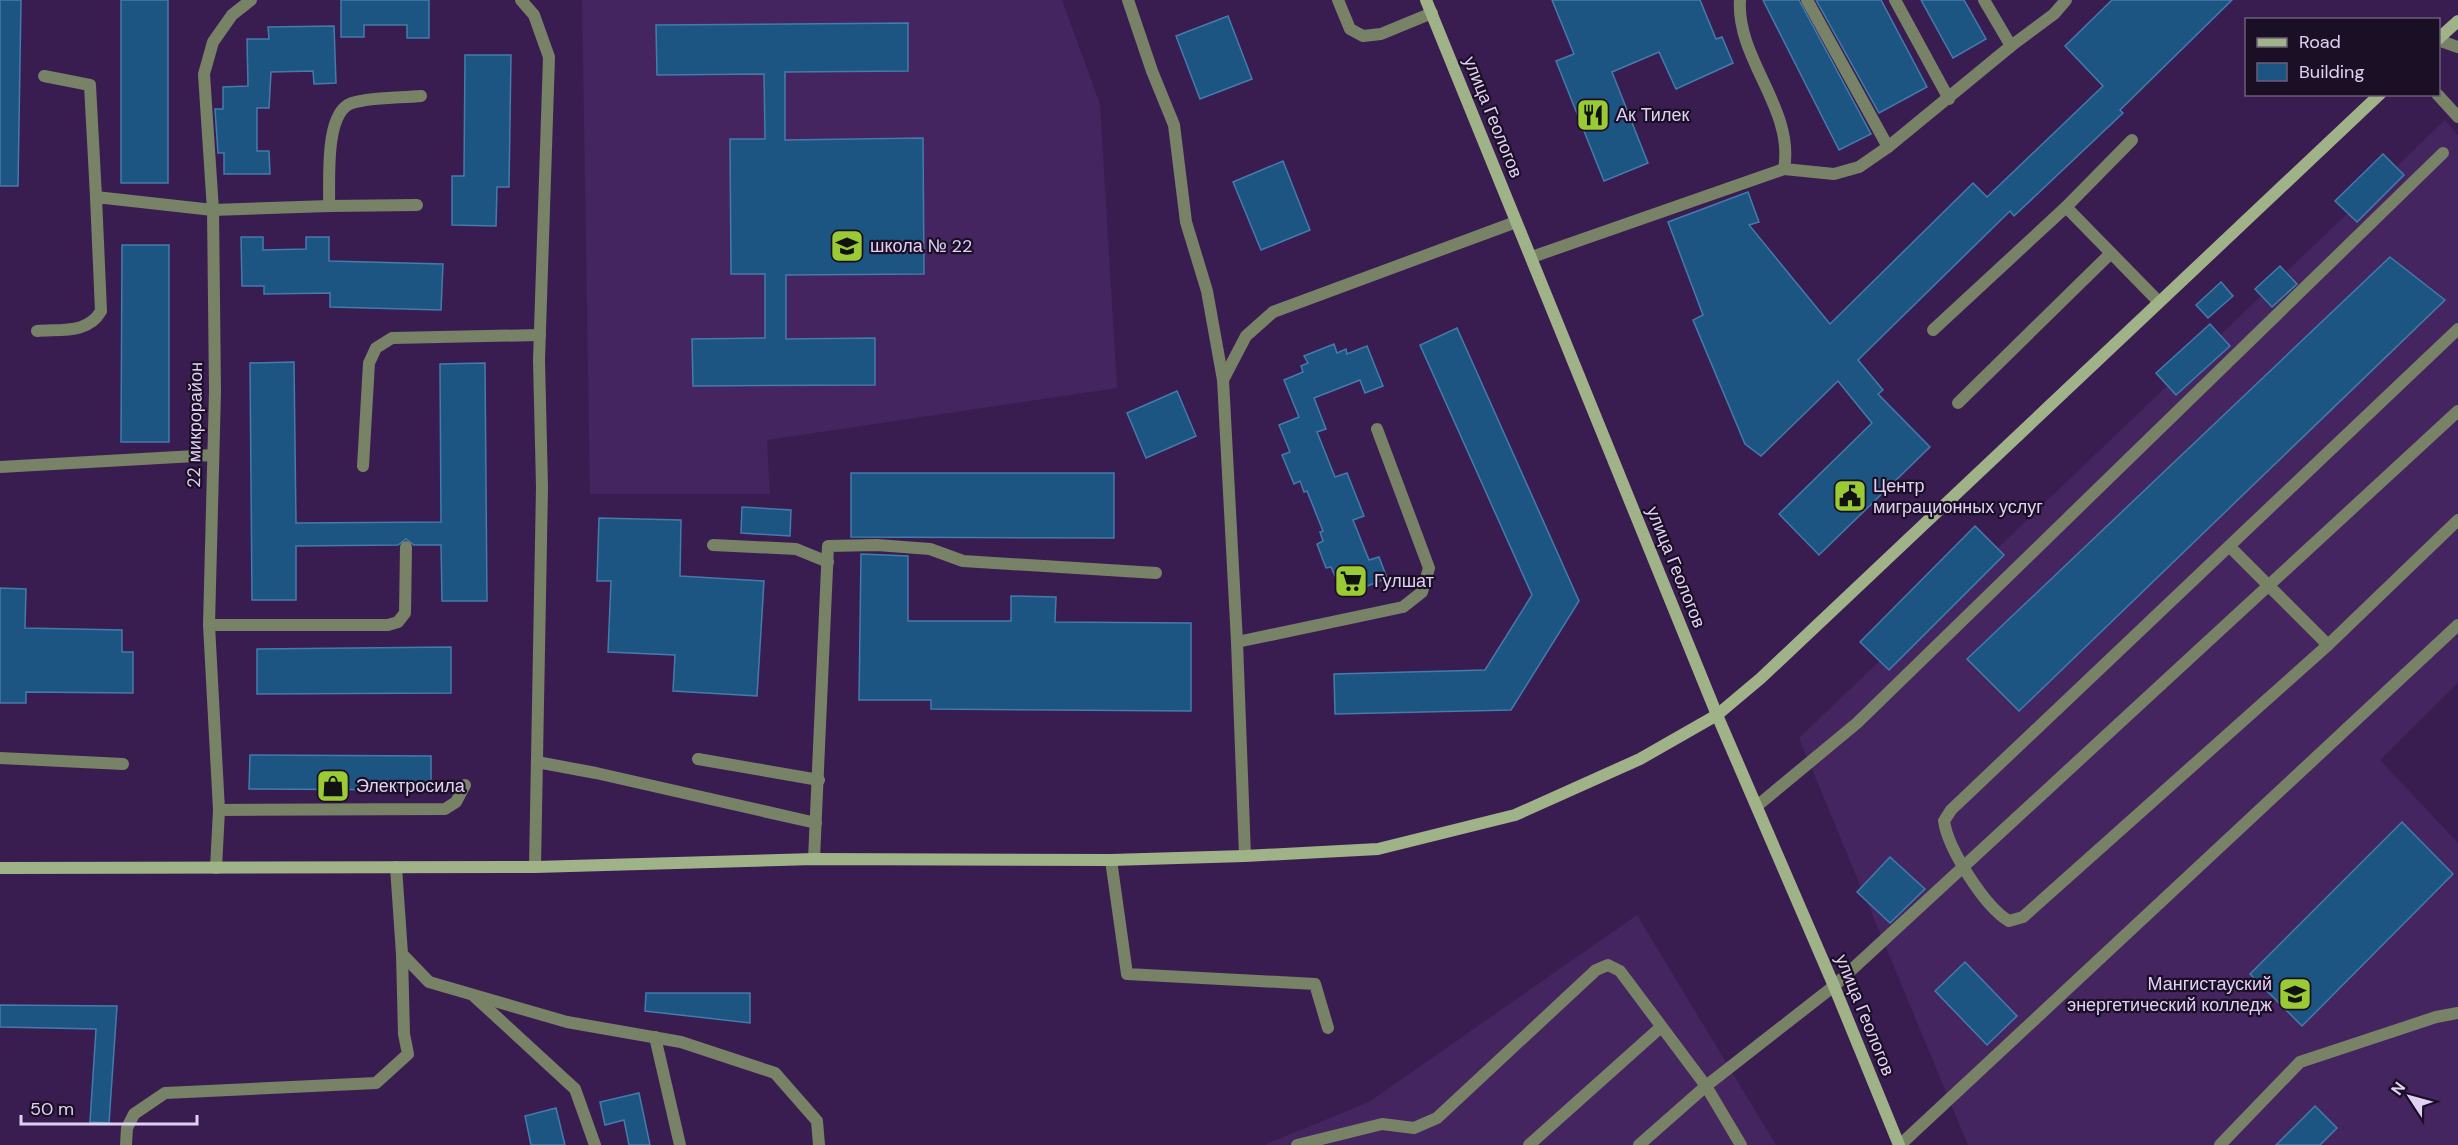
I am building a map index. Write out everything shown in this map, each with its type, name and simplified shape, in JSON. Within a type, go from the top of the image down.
[{"type":"main road","name":"улица Геологов","points":[[1426,0],[1717,715],[1834,986],[1899,1145]]},
{"type":"main road","points":[[2440,39],[2458,21]]},
{"type":"main road","points":[[0,868],[535,867],[814,859],[1111,860],[1245,856],[1378,849],[1515,815],[1640,759],[1717,715],[1761,678],[2378,96]]},
{"type":"street","name":"22 микрорайон","points":[[216,868],[219,810],[209,625],[213,455],[213,210],[204,74],[213,42],[232,15],[251,0]]},
{"type":"street","points":[[521,0],[534,15],[549,57],[540,335],[542,487],[535,867]]},
{"type":"street","points":[[1128,0],[1152,71],[1174,125],[1185,222],[1207,291],[1223,380],[1237,642],[1245,856]]},
{"type":"street","points":[[1338,0],[1350,29],[1363,36],[1381,33],[1432,13]]},
{"type":"street","points":[[1740,0],[1738,21],[1782,127],[1787,151],[1784,169]]},
{"type":"street","points":[[1807,0],[1888,147]]},
{"type":"street","points":[[1895,0],[1949,99]]},
{"type":"street","points":[[1984,0],[2011,46]]},
{"type":"street","points":[[1532,257],[1784,169],[1834,174],[1859,167],[1949,99],[2011,46],[2054,14],[2066,0]]},
{"type":"street","points":[[2440,40],[2458,47]]},
{"type":"street","points":[[37,331],[86,327],[95,322],[101,311],[90,85],[44,76]]},
{"type":"street","points":[[329,206],[333,125],[338,111],[351,103],[421,96]]},
{"type":"street","points":[[2439,96],[2458,117]]},
{"type":"street","points":[[1933,330],[2066,207],[2132,140]]},
{"type":"street","points":[[1757,806],[1857,723],[2443,153]]},
{"type":"street","points":[[96,198],[213,210],[417,205]]},
{"type":"street","points":[[2066,207],[2159,302]]},
{"type":"street","points":[[1223,380],[1246,336],[1273,312],[1516,222]]},
{"type":"street","points":[[1958,403],[2111,253]]},
{"type":"street","points":[[2458,329],[1951,810],[1944,821],[1946,834],[1964,867],[1998,915],[2010,921],[2023,917],[2328,645],[2458,520]]},
{"type":"street","points":[[363,466],[369,363],[376,348],[392,338],[540,335]]},
{"type":"street","points":[[1640,1145],[1706,1086],[1834,986],[2458,411]]},
{"type":"street","points":[[1237,642],[1403,607],[1422,592],[1429,568],[1377,429]]},
{"type":"street","points":[[0,467],[213,455]]},
{"type":"street","points":[[713,545],[796,549],[828,562]]},
{"type":"street","points":[[814,859],[828,546],[877,545],[930,549],[963,561],[1156,573]]},
{"type":"street","points":[[209,625],[388,625],[398,622],[405,613],[406,547]]},
{"type":"street","points":[[2230,547],[2328,645]]},
{"type":"street","points":[[1899,1145],[2458,625]]},
{"type":"street","points":[[0,758],[123,764]]},
{"type":"street","points":[[698,759],[819,780]]},
{"type":"street","points":[[537,762],[816,822]]},
{"type":"street","points":[[219,810],[445,809],[456,802],[465,785]]},
{"type":"street","points":[[1111,860],[1127,974],[1314,984],[1328,1028]]},
{"type":"street","points":[[126,1145],[127,1128],[134,1114],[165,1093],[355,1082],[376,1083],[386,1077],[408,1054],[404,1034],[402,954],[396,867]]},
{"type":"street","points":[[402,954],[429,982],[567,1022],[681,1042],[775,1073],[817,1121],[819,1145]]},
{"type":"street","points":[[1297,1145],[1382,1124],[1414,1128],[1437,1118],[1596,970],[1608,964],[1620,970],[1706,1086],[1741,1145]]},
{"type":"street","points":[[472,994],[575,1089],[595,1145]]},
{"type":"street","points":[[2220,1145],[2300,1062],[2436,1017],[2458,1013]]},
{"type":"street","points":[[1529,1145],[1661,1027]]},
{"type":"street","points":[[654,1037],[680,1145]]},
{"type":"shaded area","name":"школа № 22","points":[[582,0],[1062,0],[1100,104],[1117,388],[767,440],[770,494],[590,494]]},
{"type":"shaded area","points":[[2445,120],[2458,135],[2458,683],[2380,760],[2458,843],[2458,1145],[1968,1145],[1799,738]]},
{"type":"shaded area","points":[[1637,915],[1776,1145],[1264,1145],[1369,1102]]},
{"type":"building","points":[[0,0],[21,0],[18,186],[0,186]]},
{"type":"building","points":[[121,0],[168,0],[168,183],[121,183]]},
{"type":"building","points":[[341,0],[429,0],[429,38],[407,38],[407,25],[364,25],[364,37],[341,37]]},
{"type":"building","points":[[1552,0],[1700,0],[1716,39],[1722,37],[1733,63],[1676,89],[1659,52],[1612,72],[1648,163],[1604,181],[1556,61],[1574,54]]},
{"type":"building","points":[[1763,0],[1799,0],[1871,134],[1839,150]]},
{"type":"building","points":[[1816,0],[1881,0],[1927,87],[1879,113]]},
{"type":"building","points":[[1921,0],[1964,0],[1986,39],[1953,58]]},
{"type":"building","points":[[2112,0],[2232,0],[2120,110],[2123,113],[2014,216],[2010,211],[1858,360],[1883,390],[1878,394],[1930,447],[1819,555],[1779,514],[1872,423],[1838,381],[1761,456],[1745,444],[1693,320],[1703,315],[1668,222],[1748,192],[1759,222],[1749,225],[1830,324],[1973,183],[1987,197],[2103,86],[2065,46]]},
{"type":"building","points":[[1228,16],[1252,79],[1200,99],[1176,36]]},
{"type":"building","points":[[908,23],[908,71],[785,72],[785,140],[923,138],[924,274],[786,275],[786,339],[875,338],[875,385],[693,386],[692,339],[765,338],[765,274],[731,274],[730,139],[765,139],[764,74],[657,75],[656,25]]},
{"type":"building","points":[[334,26],[336,83],[314,84],[313,71],[271,72],[269,108],[257,108],[257,151],[269,151],[270,174],[224,174],[224,153],[218,153],[215,109],[223,109],[223,87],[248,86],[247,39],[269,39],[268,27]]},
{"type":"building","points":[[465,55],[511,55],[509,187],[497,187],[496,226],[452,225],[452,176],[464,176]]},
{"type":"building","points":[[2383,154],[2404,175],[2357,222],[2335,201]]},
{"type":"building","points":[[1283,161],[1310,230],[1261,250],[1233,182]]},
{"type":"building","points":[[241,237],[263,237],[263,250],[306,249],[306,237],[329,237],[329,261],[443,264],[441,310],[330,307],[330,293],[264,294],[264,286],[242,286]]},
{"type":"building","points":[[122,245],[169,245],[169,442],[121,442]]},
{"type":"building","points":[[2390,257],[2445,300],[2019,711],[1967,659]]},
{"type":"building","points":[[2280,266],[2297,284],[2272,307],[2255,289]]},
{"type":"building","points":[[2221,282],[2233,296],[2208,318],[2196,305]]},
{"type":"building","points":[[2210,324],[2230,346],[2176,395],[2156,373]]},
{"type":"building","points":[[1457,328],[1579,601],[1511,710],[1335,714],[1334,674],[1485,670],[1532,595],[1420,345]]},
{"type":"building","points":[[1334,344],[1337,353],[1346,349],[1347,354],[1367,346],[1383,386],[1365,393],[1360,380],[1314,398],[1326,429],[1317,432],[1335,477],[1347,473],[1364,516],[1353,520],[1369,560],[1379,557],[1387,578],[1348,594],[1340,573],[1335,576],[1331,567],[1326,568],[1317,544],[1323,541],[1320,532],[1323,531],[1307,491],[1304,492],[1300,481],[1294,484],[1282,455],[1290,452],[1279,425],[1299,417],[1284,380],[1303,372],[1301,366],[1308,363],[1304,356]]},
{"type":"building","points":[[294,362],[296,523],[441,522],[440,364],[485,363],[487,601],[442,601],[441,545],[414,545],[406,539],[398,545],[296,546],[296,600],[252,600],[250,363]]},
{"type":"building","points":[[1177,391],[1196,436],[1146,458],[1127,413]]},
{"type":"building","points":[[851,473],[1114,473],[1114,538],[851,537]]},
{"type":"building","points":[[742,507],[791,510],[790,536],[741,533]]},
{"type":"building","points":[[599,518],[681,520],[680,576],[764,581],[757,696],[673,691],[675,655],[608,652],[611,581],[597,581]]},
{"type":"building","points":[[1975,526],[2004,555],[1889,670],[1860,642]]},
{"type":"building","points":[[861,554],[908,556],[908,621],[1011,621],[1011,596],[1056,597],[1055,622],[1191,623],[1191,711],[931,709],[931,700],[859,700]]},
{"type":"building","points":[[0,588],[26,589],[25,628],[122,630],[122,652],[133,652],[133,693],[26,692],[26,703],[0,703]]},
{"type":"building","points":[[451,647],[451,693],[257,694],[257,649]]},
{"type":"building","points":[[250,755],[431,756],[431,790],[249,789]]},
{"type":"building","points":[[2402,822],[2453,874],[2302,1026],[2250,974]]},
{"type":"building","points":[[1890,857],[1925,889],[1890,923],[1857,892]]},
{"type":"building","points":[[1965,962],[2017,1016],[1987,1045],[1935,991]]},
{"type":"building","points":[[646,993],[750,993],[750,1023],[645,1011]]},
{"type":"building","points":[[0,1005],[117,1006],[109,1123],[90,1122],[96,1029],[0,1027]]},
{"type":"building","points":[[639,1093],[650,1145],[629,1145],[624,1120],[605,1125],[600,1102]]},
{"type":"building","points":[[2315,1106],[2337,1128],[2320,1145],[2276,1145]]},
{"type":"building","points":[[556,1108],[565,1145],[531,1145],[525,1116]]},
{"type":"place","name":"Ак Тилек","points":[[1593,115]]},
{"type":"place","name":"школа № 22","points":[[847,246]]},
{"type":"place","name":"Центр миграционных услуг","points":[[1850,496]]},
{"type":"place","name":"Гулшат","points":[[1351,581]]},
{"type":"place","name":"Электросила","points":[[333,786]]},
{"type":"place","name":"Мангистауский энергетический колледж","points":[[2295,994]]}]
